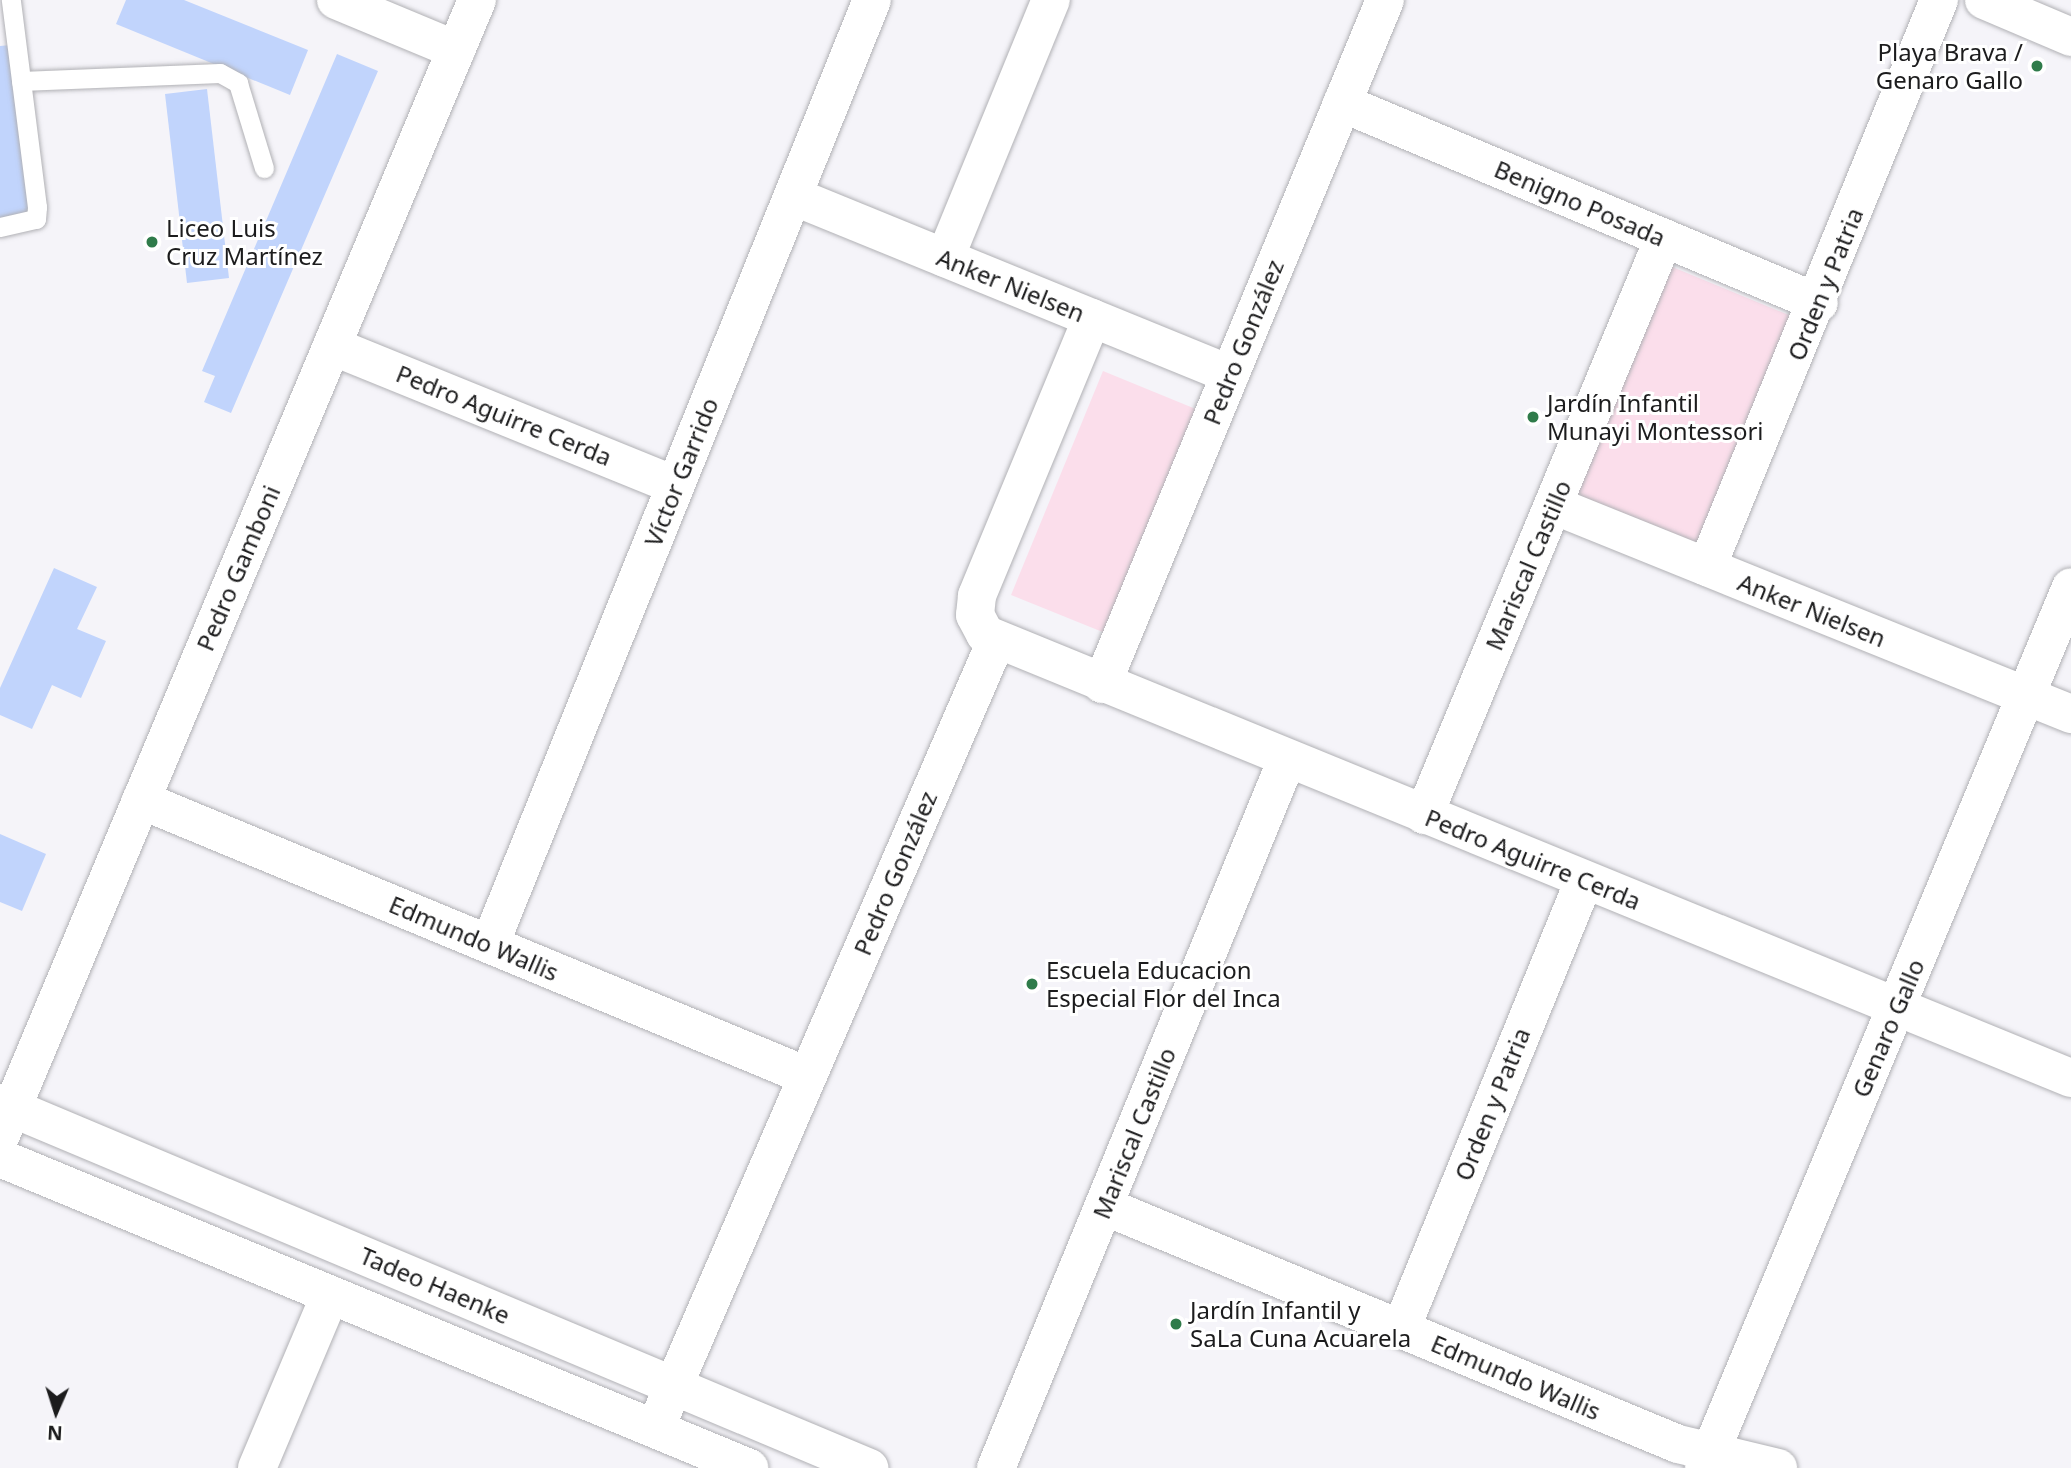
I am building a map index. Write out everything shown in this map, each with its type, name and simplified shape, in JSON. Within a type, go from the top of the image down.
[{"type":"street","points":[[336,0],[456,50]]},
{"type":"street","name":"Pedro Gamboni","points":[[4,1116],[141,800],[477,0]]},
{"type":"street","name":"Víctor Garrido","points":[[490,944],[872,0]]},
{"type":"street","name":"Pedro González","points":[[1102,684],[1385,0]]},
{"type":"street","name":"Orden y Patria","points":[[1707,566],[1818,303],[1939,0]]},
{"type":"street","points":[[1984,0],[2071,37]]},
{"type":"street","points":[[945,258],[1046,2]]},
{"type":"street","name":"Benigno Posada","points":[[1342,103],[1818,303]]},
{"type":"street","name":"Anker Nielsen","points":[[793,196],[1230,374]]},
{"type":"street","name":"Mariscal Castillo","points":[[1424,815],[1664,238]]},
{"type":"street","points":[[996,641],[979,624],[977,596],[1092,318]]},
{"type":"street","name":"Pedro Aguirre Cerda","points":[[332,346],[676,485]]},
{"type":"street","name":"Anker Nielsen","points":[[1553,505],[2071,715]]},
{"type":"street","name":"Genaro Gallo","points":[[1708,1460],[2071,587]]},
{"type":"street","name":"Pedro González","points":[[655,1429],[996,641]]},
{"type":"street","name":"Pedro Aguirre Cerda","points":[[996,641],[2071,1078]]},
{"type":"street","name":"Mariscal Castillo","points":[[996,1468],[1287,760]]},
{"type":"street","name":"Edmundo Wallis","points":[[141,800],[807,1076]]},
{"type":"street","name":"Orden y Patria","points":[[1401,1329],[1584,880]]},
{"type":"street","name":"Tadeo Haenke","points":[[4,1116],[674,1386],[869,1468]]},
{"type":"street","name":"Tadeo Haenke","points":[[0,1158],[749,1468]]},
{"type":"street","name":"Edmundo Wallis","points":[[1104,1206],[1678,1444],[1708,1460],[1778,1468]]},
{"type":"street","points":[[257,1468],[330,1295]]},
{"type":"lane","points":[[0,227],[36,219],[11,0]]},
{"type":"lane","points":[[20,81],[220,73],[238,83],[264,168]]},
{"type":"shaded area","points":[[1670,266],[1796,318],[1701,551],[1574,499]]},
{"type":"shaded area","points":[[1103,371],[1203,412],[1110,635],[1011,595]]},
{"type":"building","points":[[126,0],[184,0],[308,50],[290,95],[116,24]]},
{"type":"building","points":[[11,45],[33,214],[0,218],[0,46]]},
{"type":"building","points":[[337,54],[378,71],[231,413],[204,402],[215,376],[202,371]]},
{"type":"building","points":[[207,89],[229,278],[187,283],[165,94]]},
{"type":"building","points":[[54,568],[97,587],[77,629],[106,641],[81,698],[52,685],[32,729],[0,715],[0,688]]},
{"type":"building","points":[[0,834],[46,854],[22,911],[0,902]]},
{"type":"place","name":"Playa Brava / Genaro Gallo","points":[[2037,66]]},
{"type":"place","name":"Liceo Luis Cruz Martínez","points":[[152,242]]},
{"type":"place","name":"Jardín Infantil Munayi Montessori","points":[[1533,417]]},
{"type":"place","name":"Escuela Educacion Especial Flor del Inca","points":[[1032,984]]},
{"type":"place","name":"Jardín Infantil y SaLa Cuna Acuarela","points":[[1176,1324]]}]
